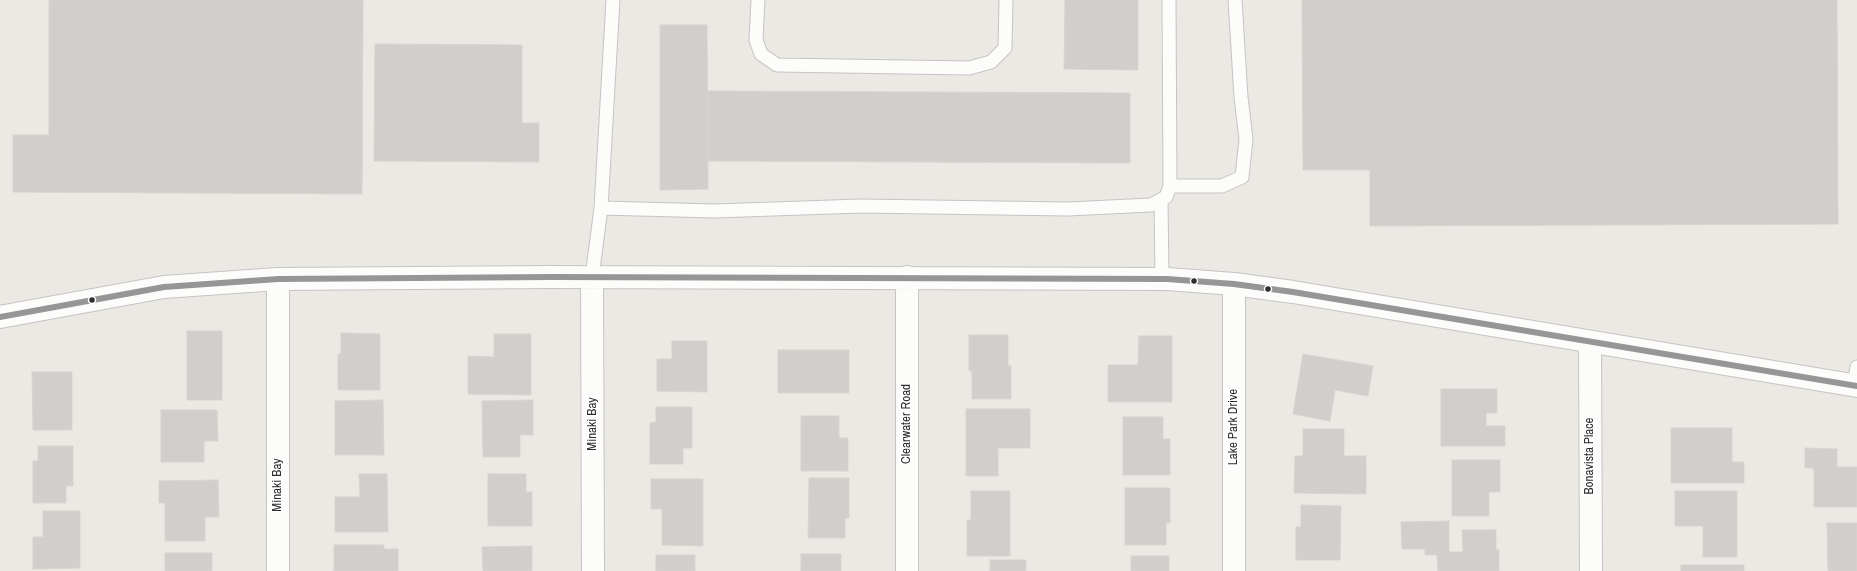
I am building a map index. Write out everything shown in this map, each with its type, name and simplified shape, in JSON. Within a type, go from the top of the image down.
[{"type":"street","points":[[0,317],[164,287],[278,279],[592,277],[1162,279],[1234,284],[1323,297],[1590,342],[1856,380]]},
{"type":"street","name":"Minaki Bay","points":[[592,277],[593,571]]},
{"type":"street","name":"Clearwater Road","points":[[907,277],[908,571]]},
{"type":"street","name":"Minaki Bay","points":[[278,279],[278,571]]},
{"type":"street","name":"Lake Park Drive","points":[[1234,284],[1234,571]]},
{"type":"street","name":"Bonavista Place","points":[[1590,342],[1591,571]]},
{"type":"lane","points":[[592,277],[601,208],[613,0]]},
{"type":"lane","points":[[758,0],[756,40],[761,54],[777,65],[969,68],[991,62],[1005,48],[1006,0]]},
{"type":"lane","points":[[601,208],[715,211],[861,206],[1068,208],[1151,205],[1166,198],[1170,186],[1169,0]]},
{"type":"lane","points":[[1170,186],[1222,186],[1242,177],[1246,139],[1241,97],[1235,0]]},
{"type":"lane","points":[[1161,200],[1162,279]]},
{"type":"building","points":[[49,0],[363,0],[362,194],[13,192],[13,135],[49,135]]},
{"type":"building","points":[[1065,0],[1138,0],[1138,70],[1064,69]]},
{"type":"building","points":[[1302,0],[1837,0],[1838,224],[1370,226],[1370,170],[1303,170]]},
{"type":"building","points":[[660,25],[707,25],[708,189],[660,190]]},
{"type":"building","points":[[375,44],[522,45],[522,123],[539,123],[539,162],[374,161]]},
{"type":"building","points":[[708,91],[1130,93],[1130,163],[708,161]]},
{"type":"building","points":[[187,331],[222,331],[222,400],[187,400]]},
{"type":"building","points":[[341,333],[380,334],[380,390],[338,390],[338,354],[341,354]]},
{"type":"building","points":[[494,334],[531,334],[531,395],[468,394],[468,356],[494,357]]},
{"type":"building","points":[[969,335],[1008,335],[1008,366],[1011,366],[1011,399],[972,399],[972,371],[969,371]]},
{"type":"building","points":[[1139,336],[1172,336],[1172,402],[1108,402],[1108,365],[1138,365]]},
{"type":"building","points":[[672,341],[707,341],[707,392],[657,391],[657,359],[672,359]]},
{"type":"building","points":[[778,350],[849,350],[849,393],[778,393]]},
{"type":"building","points":[[1303,354],[1373,366],[1368,396],[1335,390],[1330,421],[1293,414]]},
{"type":"building","points":[[32,372],[72,372],[72,430],[33,430]]},
{"type":"building","points":[[1441,389],[1497,389],[1497,413],[1486,413],[1486,426],[1505,426],[1505,446],[1441,446]]},
{"type":"building","points":[[383,400],[384,455],[335,455],[335,401]]},
{"type":"building","points":[[533,400],[533,435],[520,435],[520,457],[483,457],[482,401]]},
{"type":"building","points":[[656,407],[692,407],[692,448],[683,448],[683,464],[650,464],[650,423],[656,422]]},
{"type":"building","points":[[966,409],[1030,409],[1030,448],[998,448],[998,476],[966,476]]},
{"type":"building","points":[[161,410],[217,410],[218,441],[204,441],[204,462],[161,462]]},
{"type":"building","points":[[801,416],[839,416],[839,438],[848,438],[848,471],[801,471]]},
{"type":"building","points":[[1123,417],[1163,417],[1163,439],[1170,439],[1170,475],[1123,475]]},
{"type":"building","points":[[1671,428],[1732,428],[1732,462],[1744,462],[1744,483],[1671,483]]},
{"type":"building","points":[[1303,429],[1344,429],[1344,456],[1366,456],[1366,494],[1294,493],[1295,456],[1303,456]]},
{"type":"building","points":[[38,446],[73,446],[73,486],[66,486],[66,503],[33,503],[33,461],[38,461]]},
{"type":"building","points":[[1805,448],[1837,449],[1837,467],[1857,467],[1857,507],[1814,507],[1814,468],[1805,468]]},
{"type":"building","points":[[1452,460],[1500,460],[1500,492],[1489,492],[1489,516],[1452,516]]},
{"type":"building","points":[[359,474],[387,474],[388,532],[335,532],[335,497],[360,497]]},
{"type":"building","points":[[488,474],[526,474],[526,492],[532,492],[532,526],[488,526]]},
{"type":"building","points":[[809,478],[849,478],[849,518],[845,518],[845,538],[808,538]]},
{"type":"building","points":[[651,479],[703,479],[703,546],[662,545],[662,509],[651,509]]},
{"type":"building","points":[[218,480],[219,517],[205,517],[205,541],[165,541],[165,503],[159,503],[159,481]]},
{"type":"building","points":[[1125,488],[1170,488],[1170,523],[1166,523],[1166,545],[1125,545]]},
{"type":"building","points":[[971,491],[1010,491],[1010,556],[967,556],[967,520],[971,520]]},
{"type":"building","points":[[1675,491],[1737,491],[1737,557],[1703,557],[1703,526],[1675,526]]},
{"type":"building","points":[[1301,505],[1341,506],[1340,560],[1296,560],[1296,527],[1301,527]]},
{"type":"building","points":[[43,511],[80,511],[80,568],[33,569],[33,537],[43,537]]},
{"type":"building","points":[[1449,521],[1449,552],[1463,552],[1462,530],[1496,530],[1496,550],[1499,550],[1499,571],[1438,571],[1437,555],[1425,555],[1425,549],[1402,549],[1401,522]]},
{"type":"building","points":[[1827,523],[1857,523],[1857,571],[1828,571]]},
{"type":"building","points":[[334,545],[384,545],[384,549],[398,549],[398,571],[334,571]]},
{"type":"building","points":[[532,546],[532,571],[483,571],[482,547]]},
{"type":"building","points":[[165,553],[212,553],[212,571],[165,571]]},
{"type":"building","points":[[801,554],[841,554],[841,571],[801,571]]},
{"type":"building","points":[[656,555],[695,555],[695,571],[656,571]]},
{"type":"building","points":[[1131,556],[1169,556],[1169,571],[1131,571]]},
{"type":"building","points":[[990,560],[1026,560],[1026,571],[990,571]]},
{"type":"building","points":[[1681,565],[1744,565],[1744,571],[1681,571]]},
{"type":"transit line","points":[[0,317],[164,287],[278,279],[551,277],[1167,279],[1234,284],[1293,292],[1857,386]]}]
